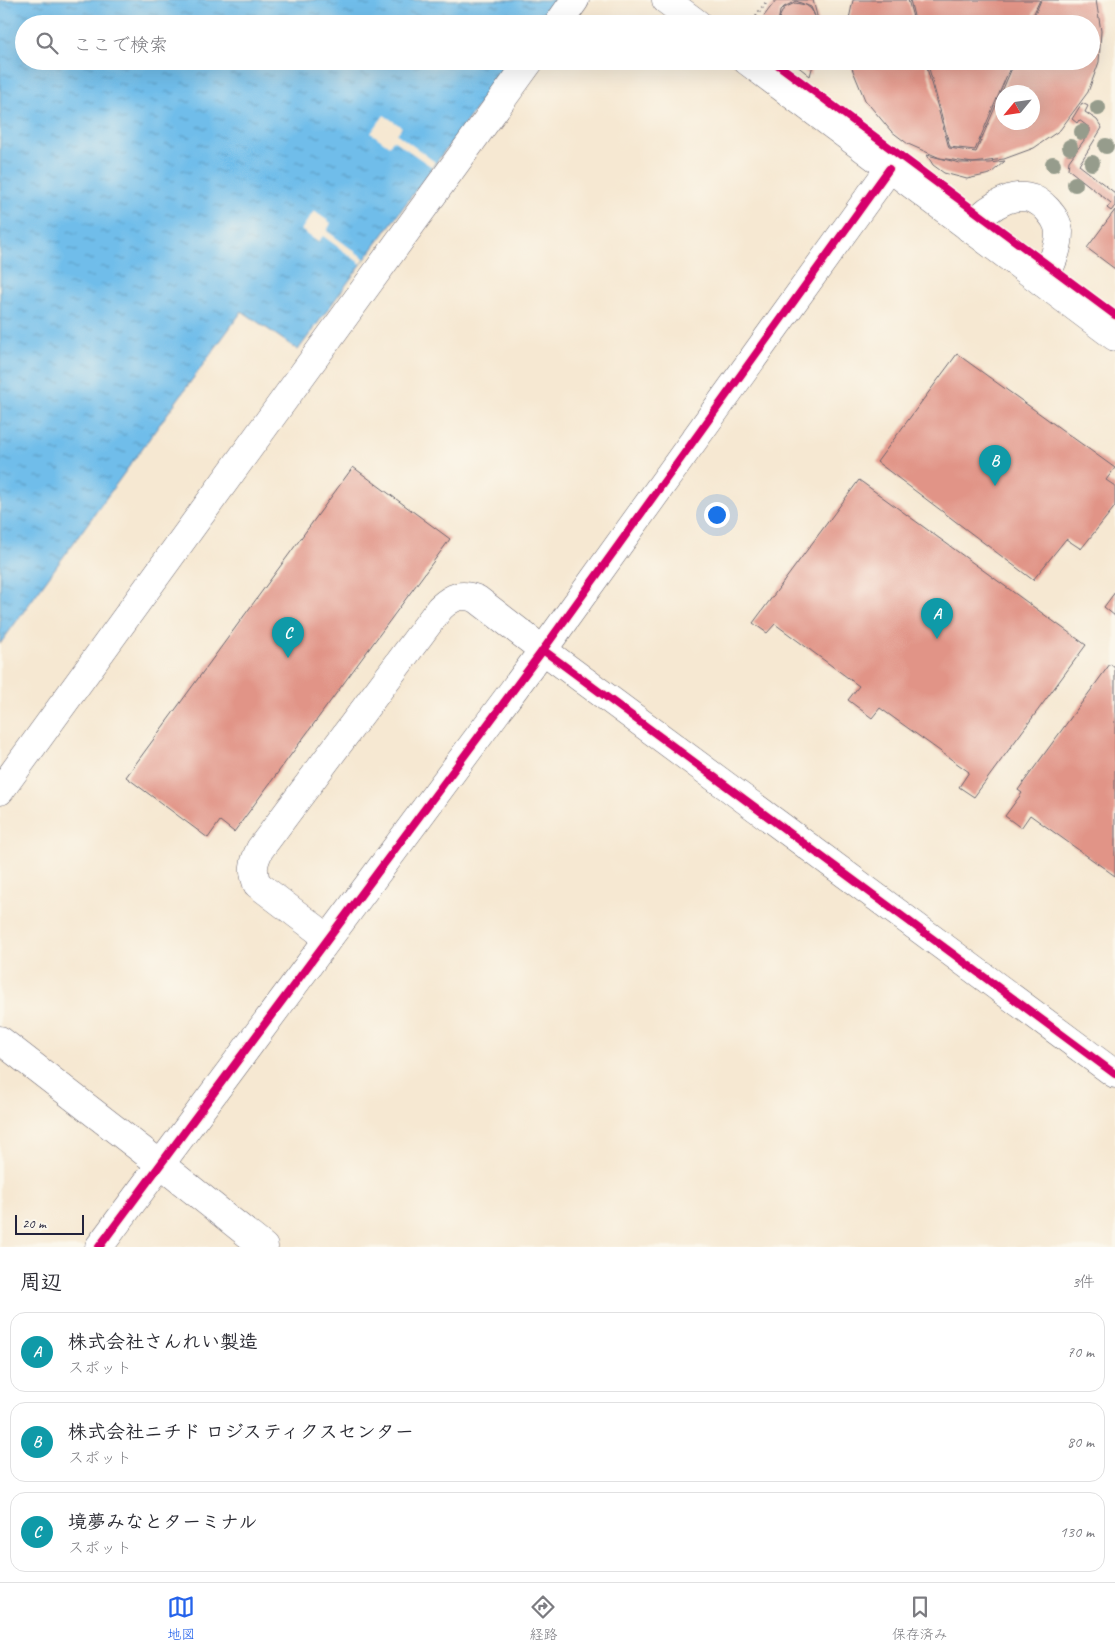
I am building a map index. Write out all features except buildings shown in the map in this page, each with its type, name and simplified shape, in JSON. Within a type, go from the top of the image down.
[{"type":"street","points":[[564,15],[575,0]]},
{"type":"street","points":[[666,0],[686,15]]},
{"type":"street","points":[[0,791],[523,70]]},
{"type":"street","points":[[759,70],[1115,337]]},
{"type":"street","points":[[99,1247],[543,650],[889,169]]},
{"type":"street","points":[[969,228],[986,212],[1007,198],[1020,195],[1044,205],[1056,218],[1059,231],[1054,258],[1043,284]]},
{"type":"street","points":[[328,938],[257,884],[253,873],[253,862],[266,841],[440,608],[452,597],[466,595],[477,599],[1115,1074]]},
{"type":"street","points":[[0,1040],[264,1247]]},
{"type":"path","points":[[757,15],[768,0]]},
{"type":"water","points":[[0,0],[555,0],[544,15],[15,15],[15,70],[504,70],[298,350],[242,311],[0,644]]},
{"type":"pier","points":[[384,115],[402,127],[397,134],[435,162],[432,167],[393,140],[389,146],[371,133]]},
{"type":"pier","points":[[314,211],[331,223],[327,231],[365,259],[361,264],[323,236],[318,242],[301,230]]},
{"type":"cycle path","points":[[785,70],[1115,315]]},
{"type":"cycle path","points":[[99,1247],[543,650],[889,169]]},
{"type":"cycle path","points":[[543,650],[1115,1074]]},
{"type":"place","name":"株式会社ニチド ロジスティクスセンター","points":[[995,486]]},
{"type":"place","name":"株式会社さんれい製造","points":[[937,639]]},
{"type":"place","name":"境夢みなとターミナル","points":[[288,658]]}]
